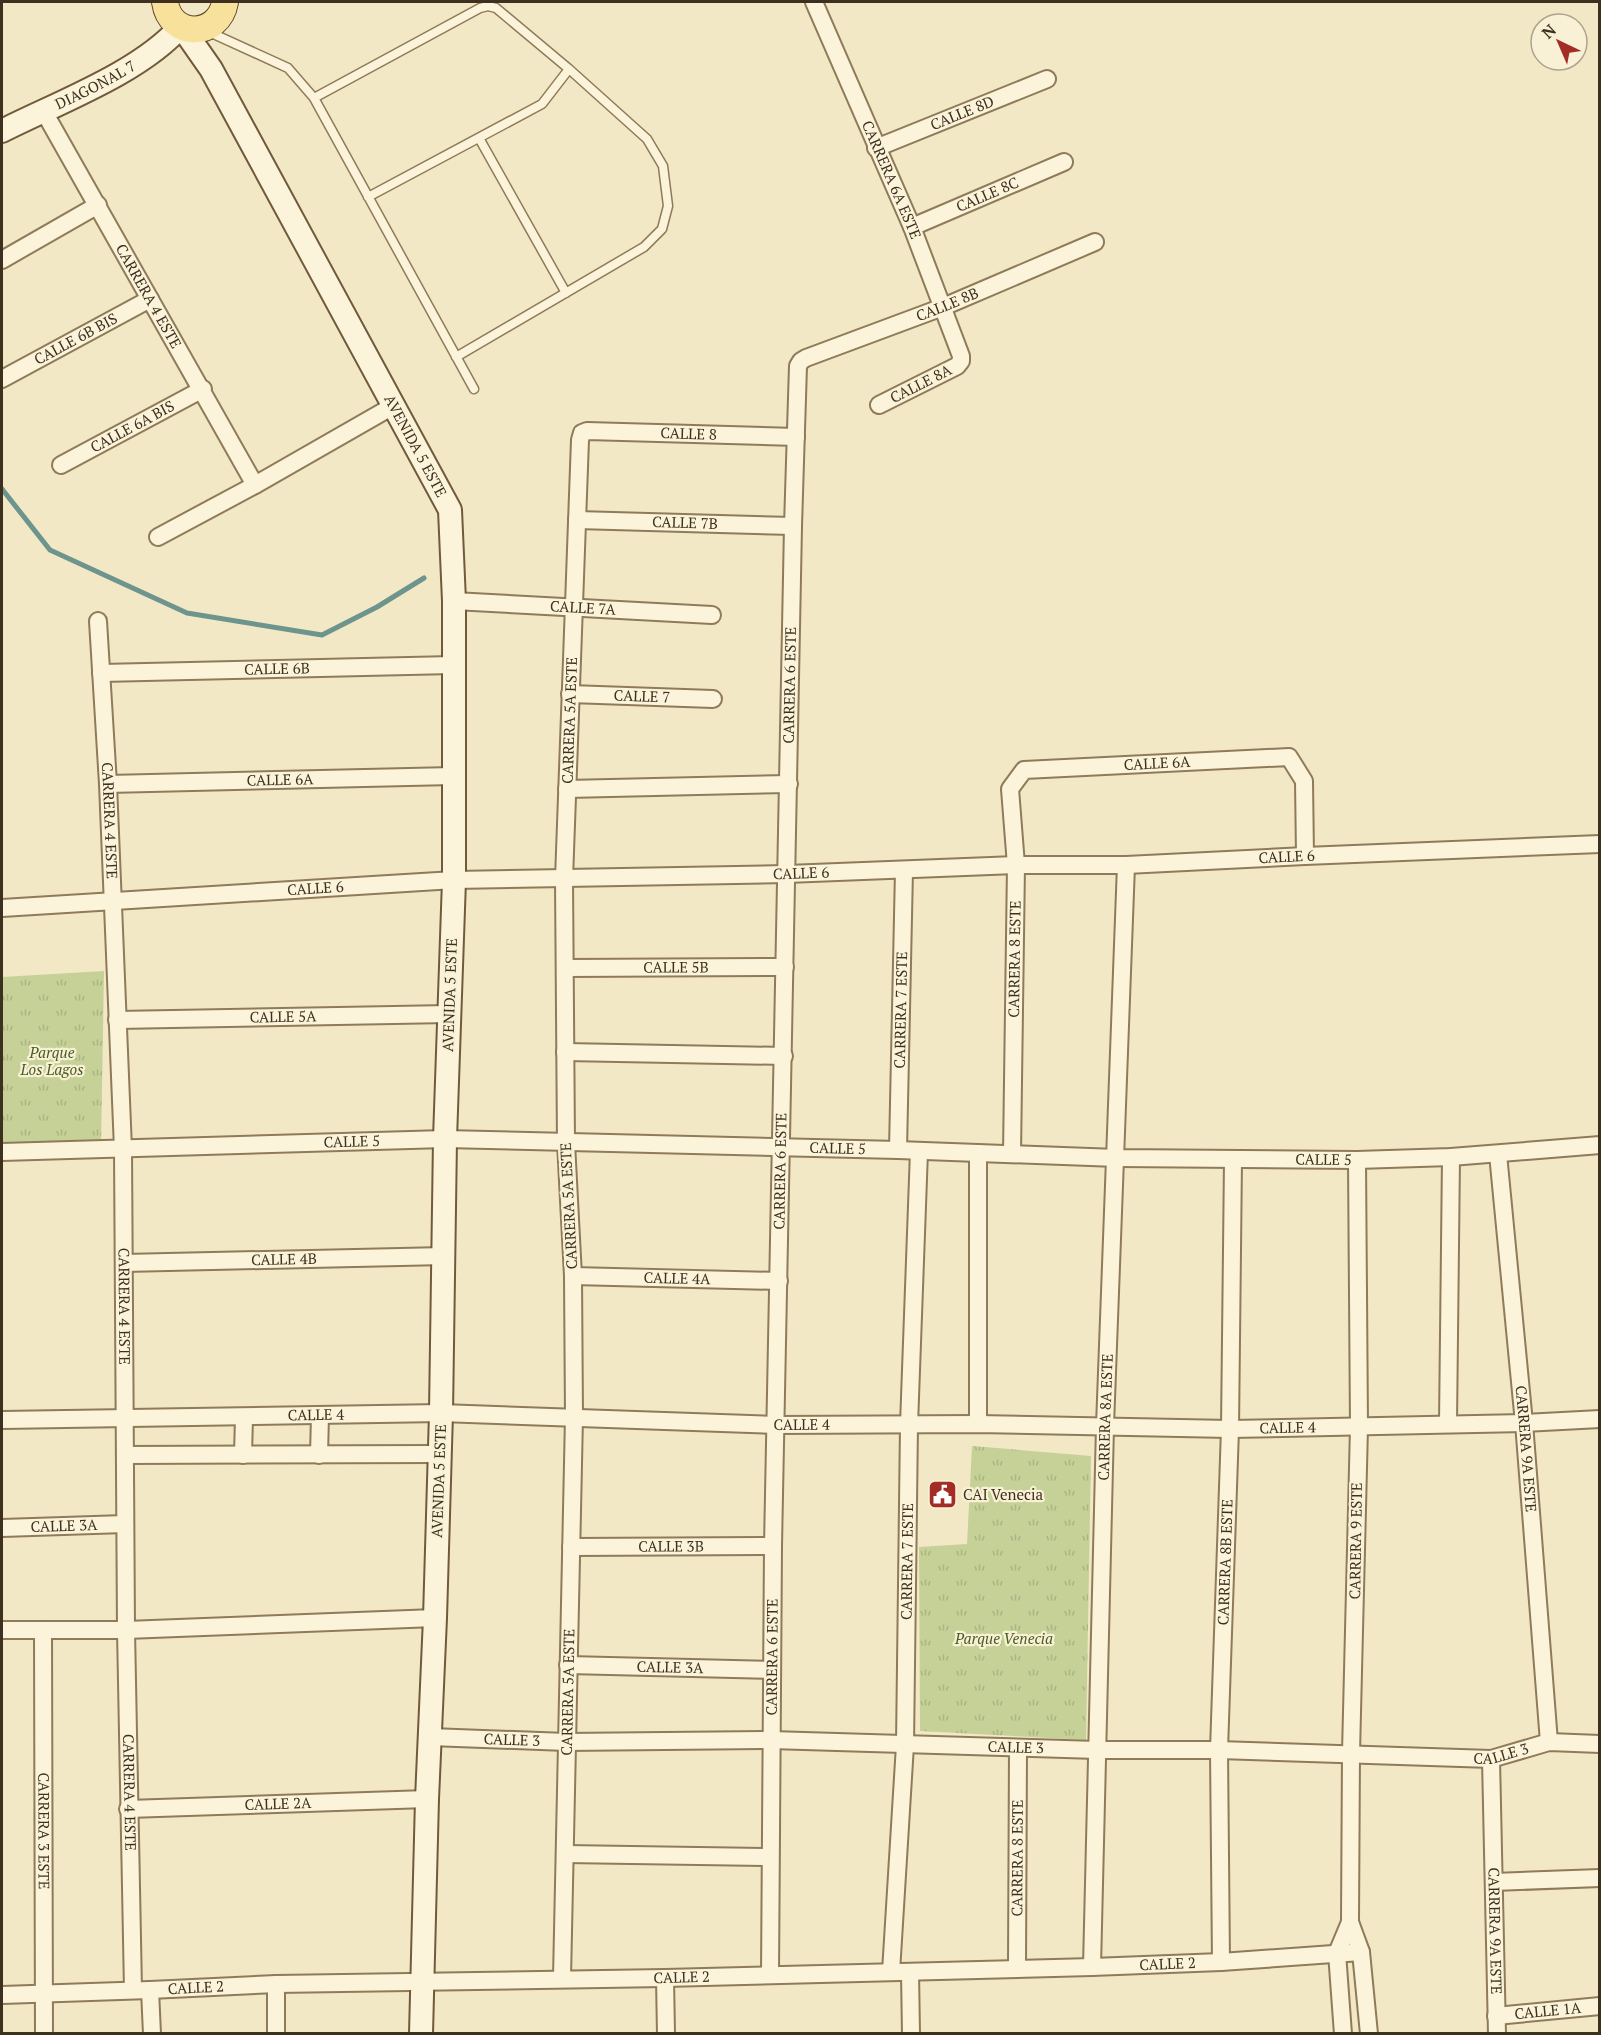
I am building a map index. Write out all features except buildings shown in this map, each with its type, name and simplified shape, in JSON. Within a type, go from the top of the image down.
[{"type":"main road","points":[[165,2],[170,16],[191,27],[217,20],[226,2]]},
{"type":"main road","name":"DIAGONAL 7","points":[[2,131],[107,81],[191,27]]},
{"type":"main road","name":"AVENIDA 5 ESTE","points":[[191,27],[211,69],[450,510],[454,601],[454,880],[448,1014],[440,1454],[421,2034]]},
{"type":"street","name":"CARRERA 6A ESTE","points":[[814,2],[912,227],[961,361]]},
{"type":"street","name":"CALLE 8D","points":[[876,148],[1047,79]]},
{"type":"street","name":"CARRERA 4 ESTE","points":[[43,110],[203,389],[255,485]]},
{"type":"street","name":"CALLE 8C","points":[[912,227],[1064,162]]},
{"type":"street","points":[[2,260],[98,205]]},
{"type":"street","name":"CALLE 8B","points":[[798,366],[806,358],[943,307],[1095,242]]},
{"type":"street","name":"CALLE 6B BIS","points":[[2,379],[150,299]]},
{"type":"street","name":"CALLE 8A","points":[[879,405],[957,366],[961,361]]},
{"type":"street","name":"CARRERA 6 ESTE","points":[[770,1975],[773,1546],[798,366]]},
{"type":"street","name":"CALLE 6A BIS","points":[[62,465],[203,389]]},
{"type":"street","points":[[158,537],[255,485],[393,406]]},
{"type":"street","name":"CALLE 8","points":[[582,433],[587,430],[796,437]]},
{"type":"street","name":"CARRERA 5A ESTE","points":[[562,1978],[574,1417],[573,1276],[566,1143],[564,879],[582,433]]},
{"type":"street","name":"CALLE 7B","points":[[578,520],[793,526]]},
{"type":"street","name":"CALLE 7A","points":[[454,601],[712,615]]},
{"type":"street","name":"CARRERA 4 ESTE","points":[[98,621],[108,784],[123,1149],[128,1809],[133,1990]]},
{"type":"street","name":"CALLE 6B","points":[[101,673],[453,666]]},
{"type":"street","name":"CALLE 7","points":[[570,694],[713,699]]},
{"type":"street","name":"CALLE 6A","points":[[1024,770],[1289,757],[1304,781],[1305,856]]},
{"type":"street","name":"CARRERA 8 ESTE","points":[[1012,1154],[1016,865],[1010,789],[1024,770]]},
{"type":"street","name":"CALLE 6A","points":[[108,784],[453,776]]},
{"type":"street","points":[[567,789],[789,784]]},
{"type":"street","name":"CALLE 6","points":[[2,908],[454,880],[787,874],[1016,865],[1126,865],[1599,844]]},
{"type":"street","name":"CARRERA 8A ESTE","points":[[1092,1967],[1105,1426],[1117,1158],[1126,865]]},
{"type":"street","name":"CARRERA 7 ESTE","points":[[898,1150],[904,870]]},
{"type":"street","name":"CALLE 5B","points":[[566,968],[785,967]]},
{"type":"street","name":"CALLE 5A","points":[[117,1020],[448,1014]]},
{"type":"street","points":[[565,1052],[784,1056]]},
{"type":"street","name":"CALLE 5","points":[[2,1152],[445,1139],[898,1150],[1117,1158],[1357,1160],[1451,1157],[1599,1145]]},
{"type":"street","name":"CARRERA 7 ESTE","points":[[891,1972],[905,1745],[909,1425],[919,1151]]},
{"type":"street","points":[[978,1153],[978,1424]]},
{"type":"street","name":"CARRERA 9A ESTE","points":[[1498,1154],[1524,1423],[1549,1742]]},
{"type":"street","points":[[1448,1424],[1451,1157]]},
{"type":"street","name":"CARRERA 8B ESTE","points":[[1221,1962],[1220,1750],[1230,1429],[1233,1160]]},
{"type":"street","name":"CARRERA 9 ESTE","points":[[1357,1160],[1359,1427],[1351,1753],[1350,1922],[1361,1952],[1369,2034]]},
{"type":"street","name":"CALLE 4B","points":[[124,1263],[445,1256]]},
{"type":"street","name":"CALLE 4A","points":[[573,1276],[779,1281]]},
{"type":"street","name":"CALLE 4","points":[[2,1420],[441,1413],[777,1425],[978,1424],[1230,1429],[1524,1423],[1599,1419]]},
{"type":"street","points":[[319,1455],[320,1414]]},
{"type":"street","points":[[243,1455],[244,1417]]},
{"type":"street","points":[[125,1455],[440,1454]]},
{"type":"street","name":"CALLE 3A","points":[[2,1528],[125,1524]]},
{"type":"street","name":"CALLE 3B","points":[[571,1547],[773,1546]]},
{"type":"street","points":[[2,1630],[126,1630],[435,1617]]},
{"type":"street","name":"CARRERA 3 ESTE","points":[[43,1630],[44,2034]]},
{"type":"street","name":"CALLE 3A","points":[[568,1665],[772,1670]]},
{"type":"street","name":"CALLE 3","points":[[430,1737],[566,1742],[771,1740],[1097,1750],[1351,1753],[1491,1759],[1549,1742],[1599,1744]]},
{"type":"street","name":"CARRERA 8 ESTE","points":[[1017,1969],[1018,1748]]},
{"type":"street","name":"CARRERA 9A ESTE","points":[[1491,1759],[1497,2034]]},
{"type":"street","name":"CALLE 2A","points":[[128,1809],[427,1799]]},
{"type":"street","points":[[565,1854],[770,1857]]},
{"type":"street","points":[[1494,1882],[1599,1878]]},
{"type":"street","name":"CARRERA 9 ESTE","points":[[1337,1953],[1350,1922]]},
{"type":"street","name":"CALLE 2","points":[[2,1995],[276,1984],[665,1978],[1092,1967],[1221,1962],[1361,1952]]},
{"type":"street","points":[[1337,1953],[1343,2034]]},
{"type":"street","points":[[909,1972],[910,2034]]},
{"type":"street","points":[[665,1978],[666,2034]]},
{"type":"street","points":[[276,1984],[276,2034]]},
{"type":"street","points":[[150,1990],[152,2034]]},
{"type":"street","name":"CALLE 1A","points":[[1496,2016],[1599,2006]]},
{"type":"lane","points":[[314,98],[480,8],[488,6],[496,8],[569,69],[647,140],[663,166],[668,207],[662,229],[644,247],[456,357]]},
{"type":"lane","points":[[191,27],[288,68],[314,98],[474,389]]},
{"type":"lane","points":[[369,197],[542,104],[569,69]]},
{"type":"lane","points":[[479,138],[566,293]]},
{"type":"green space","name":"Parque Los Lagos","points":[[104,971],[101,1146],[2,1148],[2,977]]},
{"type":"green space","name":"Parque Venecia","points":[[972,1446],[1091,1456],[1086,1740],[920,1731],[919,1547],[967,1544]]},
{"type":"waterway","points":[[2,489],[50,550],[187,613],[322,635],[377,607],[424,578]]},
{"type":"place","name":"CAI Venecia","points":[[942,1495]]}]
